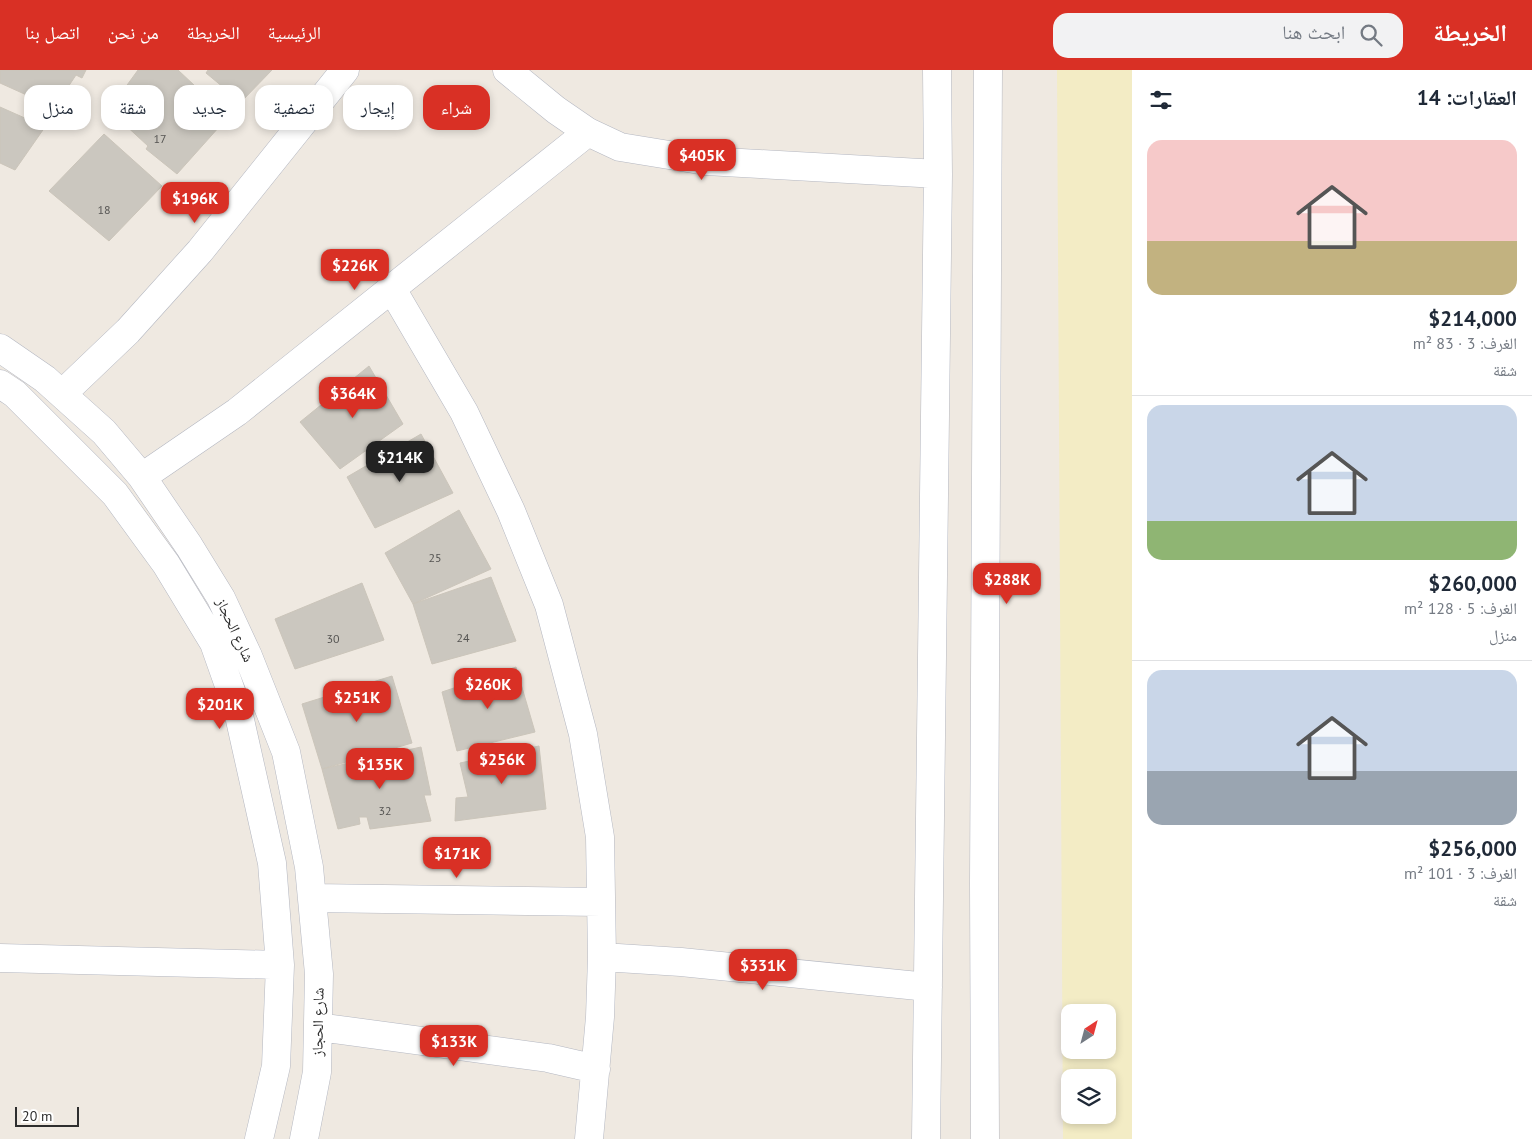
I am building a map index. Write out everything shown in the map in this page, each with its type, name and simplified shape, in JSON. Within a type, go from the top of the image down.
[{"type":"street","points":[[62,394],[128,331],[200,251],[345,70]]},
{"type":"street","points":[[508,70],[556,110],[588,132],[620,147],[706,161],[938,174]]},
{"type":"street","points":[[926,1139],[938,70]]},
{"type":"street","points":[[985,1139],[984,874],[988,70]]},
{"type":"street","points":[[142,477],[236,412],[588,132]]},
{"type":"street","points":[[392,288],[464,412],[512,511],[549,605],[583,734],[600,837],[602,957],[600,1017],[589,1139]]},
{"type":"street","name":"شارع الحجاز","points":[[0,348],[45,379],[104,432],[142,477],[189,546],[221,598],[248,656],[286,752],[309,867],[319,974],[317,1072],[304,1139]]},
{"type":"street","name":"شارع الحجاز","points":[[0,384],[15,394],[115,494],[166,564],[214,643],[238,711],[272,863],[280,966],[276,1066],[259,1139]]},
{"type":"street","points":[[312,898],[601,902]]},
{"type":"street","points":[[602,957],[680,962],[928,986]]},
{"type":"street","points":[[0,958],[280,966]]},
{"type":"street","points":[[318,1027],[548,1058],[596,1070]]},
{"type":"sand","points":[[1057,70],[1132,70],[1132,1139],[1063,1139],[1063,1124],[1116,1124],[1116,1069],[1063,1069],[1063,1059],[1116,1059],[1116,1004],[1062,1004]]},
{"type":"building","points":[[0,70],[86,70],[82,78],[76,75],[69,85],[24,85],[24,94],[0,83]]},
{"type":"building","points":[[138,70],[178,70],[194,85],[174,85],[174,130],[216,130],[177,174],[146,149],[148,146],[131,130],[164,130],[164,85],[127,85]]},
{"type":"building","points":[[208,70],[272,70],[257,85],[255,85],[255,88],[245,98],[245,85],[220,85],[206,73]]},
{"type":"building","points":[[0,107],[24,118],[24,130],[43,130],[15,170],[0,163]]},
{"type":"building","points":[[104,134],[162,186],[109,241],[49,191]]},
{"type":"building","points":[[369,366],[403,424],[340,469],[300,422]]},
{"type":"building","points":[[421,434],[453,493],[375,528],[347,477]]},
{"type":"building","points":[[459,510],[491,569],[413,604],[385,553]]},
{"type":"building","points":[[491,577],[516,641],[432,664],[413,604]]},
{"type":"building","points":[[362,583],[384,640],[295,669],[275,619]]},
{"type":"building","points":[[516,667],[535,732],[457,751],[442,692]]},
{"type":"building","points":[[392,676],[412,743],[322,769],[302,704]]},
{"type":"building","points":[[539,746],[546,809],[455,821],[456,798],[468,797],[460,763]]},
{"type":"building","points":[[421,747],[431,795],[424,795],[431,821],[370,829],[367,817],[359,817],[360,824],[338,829],[322,769]]}]
